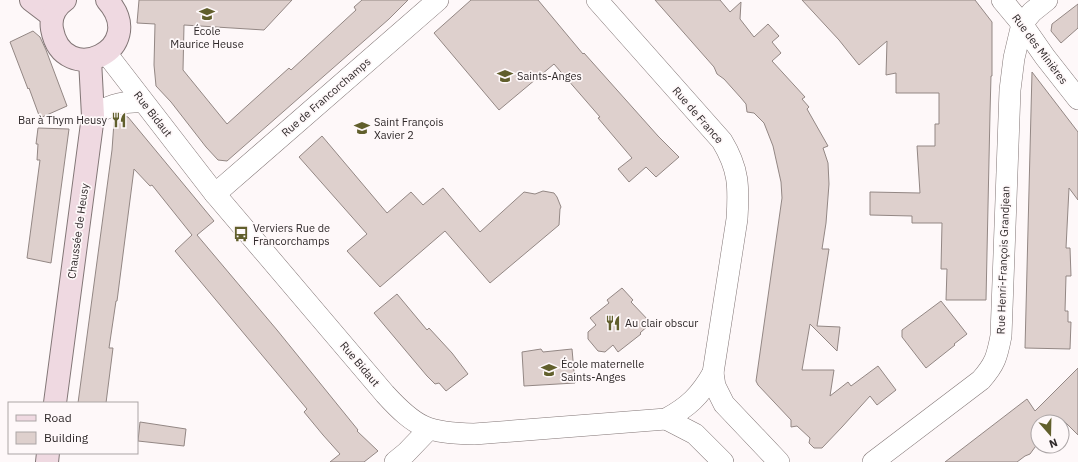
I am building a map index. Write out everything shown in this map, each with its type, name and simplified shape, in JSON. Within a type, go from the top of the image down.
[{"type":"main road","points":[[30,0],[58,8],[52,26],[54,38],[60,49],[70,56],[82,60],[98,56],[111,48],[117,39],[119,28],[118,17],[114,8],[107,0]]},
{"type":"main road","name":"Chaussée de Heusy","points":[[55,402],[93,116],[98,56]]},
{"type":"street","name":"Rue de Francorchamps","points":[[216,194],[438,0]]},
{"type":"street","name":"Rue de France","points":[[596,0],[722,141],[735,165],[738,188],[738,219],[713,373]]},
{"type":"street","name":"Rue des Minières","points":[[1002,0],[1078,98]]},
{"type":"street","points":[[1022,24],[1032,12],[1047,0]]},
{"type":"street","name":"Rue Henri-François Grandjean","points":[[873,462],[981,380],[992,368],[997,354],[1001,336],[1002,320],[1010,90],[1014,58],[1022,24]]},
{"type":"street","name":"Rue Bidaut","points":[[98,56],[143,102],[216,194],[385,394],[414,422],[429,430],[452,434],[474,434],[666,419],[682,411],[695,400],[713,373]]},
{"type":"street","points":[[93,116],[101,110],[119,104],[143,102]]},
{"type":"street","points":[[713,373],[715,386],[724,404],[779,462]]},
{"type":"street","points":[[666,419],[695,434],[723,462]]},
{"type":"street","points":[[394,462],[406,453],[429,430]]},
{"type":"building","points":[[139,0],[292,0],[264,30],[184,25],[183,70],[227,124],[289,68],[291,70],[356,10],[354,7],[362,0],[408,0],[389,19],[227,161],[218,160],[171,102],[156,86],[154,65],[155,24],[137,23]]},
{"type":"building","name":"Saints-Anges","points":[[471,0],[538,0],[583,54],[584,53],[658,136],[679,157],[656,177],[646,167],[629,182],[618,169],[632,158],[598,118],[600,117],[554,64],[499,110],[434,33]]},
{"type":"building","points":[[655,0],[720,0],[730,12],[741,2],[740,19],[754,37],[768,24],[779,36],[772,42],[781,53],[772,61],[805,97],[802,99],[809,107],[807,109],[828,146],[823,148],[828,163],[829,184],[822,249],[829,249],[817,326],[840,327],[837,351],[810,324],[802,370],[834,370],[830,396],[848,382],[851,386],[878,366],[896,390],[877,405],[870,396],[822,448],[814,448],[809,443],[810,438],[797,426],[791,427],[791,420],[756,381],[782,198],[781,182],[773,146],[764,123],[754,113],[747,112],[746,104],[724,79],[717,74],[714,67]]},
{"type":"building","points":[[802,0],[975,0],[992,22],[986,300],[946,300],[947,269],[941,269],[942,223],[912,223],[912,216],[870,215],[870,192],[920,193],[917,146],[935,146],[935,124],[939,124],[939,93],[896,93],[896,73],[886,75],[887,41],[859,65],[839,40]]},
{"type":"building","points":[[1078,4],[1078,28],[1061,43],[1051,31],[1052,24]]},
{"type":"building","points":[[33,31],[40,37],[46,50],[67,106],[40,118],[10,42]]},
{"type":"building","points":[[1032,72],[1078,132],[1078,200],[1069,188],[1066,248],[1070,248],[1071,276],[1066,276],[1065,311],[1068,311],[1068,322],[1071,322],[1070,349],[1025,348]]},
{"type":"building","points":[[119,117],[128,117],[214,221],[197,235],[277,330],[358,430],[357,431],[378,451],[364,462],[330,462],[340,454],[304,412],[307,409],[175,251],[192,235],[152,185],[150,186],[134,169],[117,301],[109,348],[113,348],[106,402],[78,402],[112,150],[114,122]]},
{"type":"building","points":[[38,128],[69,129],[51,263],[27,258],[40,160],[37,160],[38,144],[36,144]]},
{"type":"building","points":[[322,136],[387,213],[411,192],[423,205],[443,188],[480,232],[524,192],[535,194],[543,191],[554,193],[557,197],[561,207],[559,225],[490,283],[445,231],[380,287],[347,251],[367,234],[299,157]]},
{"type":"building","points":[[622,288],[633,300],[631,302],[651,323],[640,333],[641,334],[618,352],[613,345],[605,352],[598,351],[588,339],[588,332],[596,325],[590,318],[609,303],[607,300]]},
{"type":"building","points":[[397,294],[427,330],[429,328],[452,353],[468,374],[446,391],[439,383],[435,384],[427,376],[374,313]]},
{"type":"building","points":[[941,301],[967,334],[926,368],[902,337],[902,330]]},
{"type":"building","name":"École maternelle Saints-Anges","points":[[541,349],[543,352],[572,349],[575,383],[524,386],[522,352]]},
{"type":"building","points":[[1078,368],[1078,435],[1070,427],[1070,414],[1030,414],[1030,454],[1017,462],[945,462],[1027,399],[1035,411]]},
{"type":"building","points":[[140,422],[186,429],[184,446],[138,441]]},
{"type":"place","name":"École Maurice Heuse","points":[[207,14]]},
{"type":"place","name":"Saints-Anges","points":[[505,76]]},
{"type":"place","name":"Bar à Thym Heusy","points":[[119,120]]},
{"type":"place","name":"Saint François Xavier 2","points":[[362,128]]},
{"type":"place","name":"Verviers Rue de Francorchamps","points":[[241,234]]},
{"type":"place","name":"Au clair obscur","points":[[613,323]]},
{"type":"place","name":"École maternelle Saints-Anges","points":[[549,370]]}]
